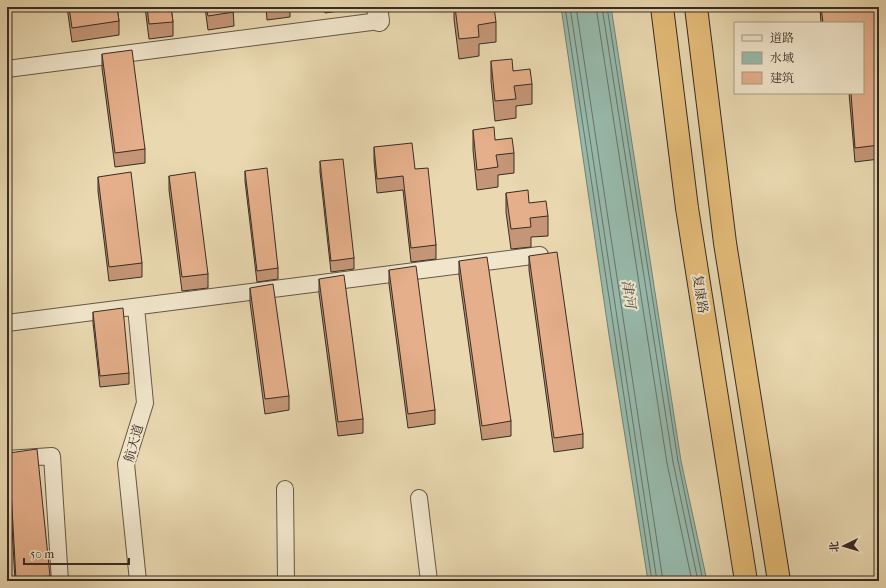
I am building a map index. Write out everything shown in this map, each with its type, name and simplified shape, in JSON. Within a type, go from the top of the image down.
[{"type":"highway","name":"复康路","points":[[662,7],[687,208],[746,581]]},
{"type":"highway","points":[[696,7],[725,243],[779,581]]},
{"type":"street","points":[[7,69],[378,14]]},
{"type":"street","points":[[7,323],[540,255]]},
{"type":"street","name":"航天道","points":[[136,307],[145,403],[126,464],[138,581]]},
{"type":"street","points":[[7,459],[52,456],[60,581]]},
{"type":"street","points":[[285,489],[286,581]]},
{"type":"street","points":[[419,498],[429,581]]},
{"type":"water","name":"津河","points":[[561,7],[611,7],[681,461],[707,581],[648,581],[609,335]]},
{"type":"building","points":[[69,7],[117,7],[119,21],[72,28]]},
{"type":"building","points":[[147,7],[171,7],[173,22],[149,24]]},
{"type":"building","points":[[206,7],[233,7],[234,12],[208,16]]},
{"type":"building","points":[[455,7],[477,7],[477,9],[494,7],[496,22],[478,25],[479,37],[459,39]]},
{"type":"building","points":[[821,7],[879,7],[879,145],[855,148],[851,94],[864,94],[864,22],[823,22]]},
{"type":"building","points":[[132,50],[145,149],[115,153],[102,54]]},
{"type":"building","points":[[512,59],[513,71],[530,69],[532,84],[514,86],[516,99],[495,101],[491,61]]},
{"type":"building","points":[[494,127],[495,140],[512,138],[514,153],[496,155],[498,167],[477,170],[473,130]]},
{"type":"building","points":[[412,143],[415,169],[428,168],[436,245],[411,248],[403,176],[377,179],[374,147]]},
{"type":"building","points":[[343,159],[354,258],[331,261],[320,161]]},
{"type":"building","points":[[267,168],[278,268],[257,271],[245,171]]},
{"type":"building","points":[[131,172],[142,263],[109,267],[98,177]]},
{"type":"building","points":[[195,172],[208,274],[182,277],[169,176]]},
{"type":"building","points":[[528,190],[529,203],[546,201],[548,216],[530,218],[531,227],[511,229],[506,193]]},
{"type":"building","points":[[557,252],[583,434],[554,438],[529,256]]},
{"type":"building","points":[[487,257],[511,421],[482,426],[459,261]]},
{"type":"building","points":[[416,266],[435,410],[408,414],[389,270]]},
{"type":"building","points":[[344,275],[363,419],[338,422],[319,279]]},
{"type":"building","points":[[273,284],[289,396],[265,399],[250,288]]},
{"type":"building","points":[[123,308],[129,373],[100,376],[93,312]]},
{"type":"building","points":[[37,449],[50,576],[16,580],[9,453]]}]
